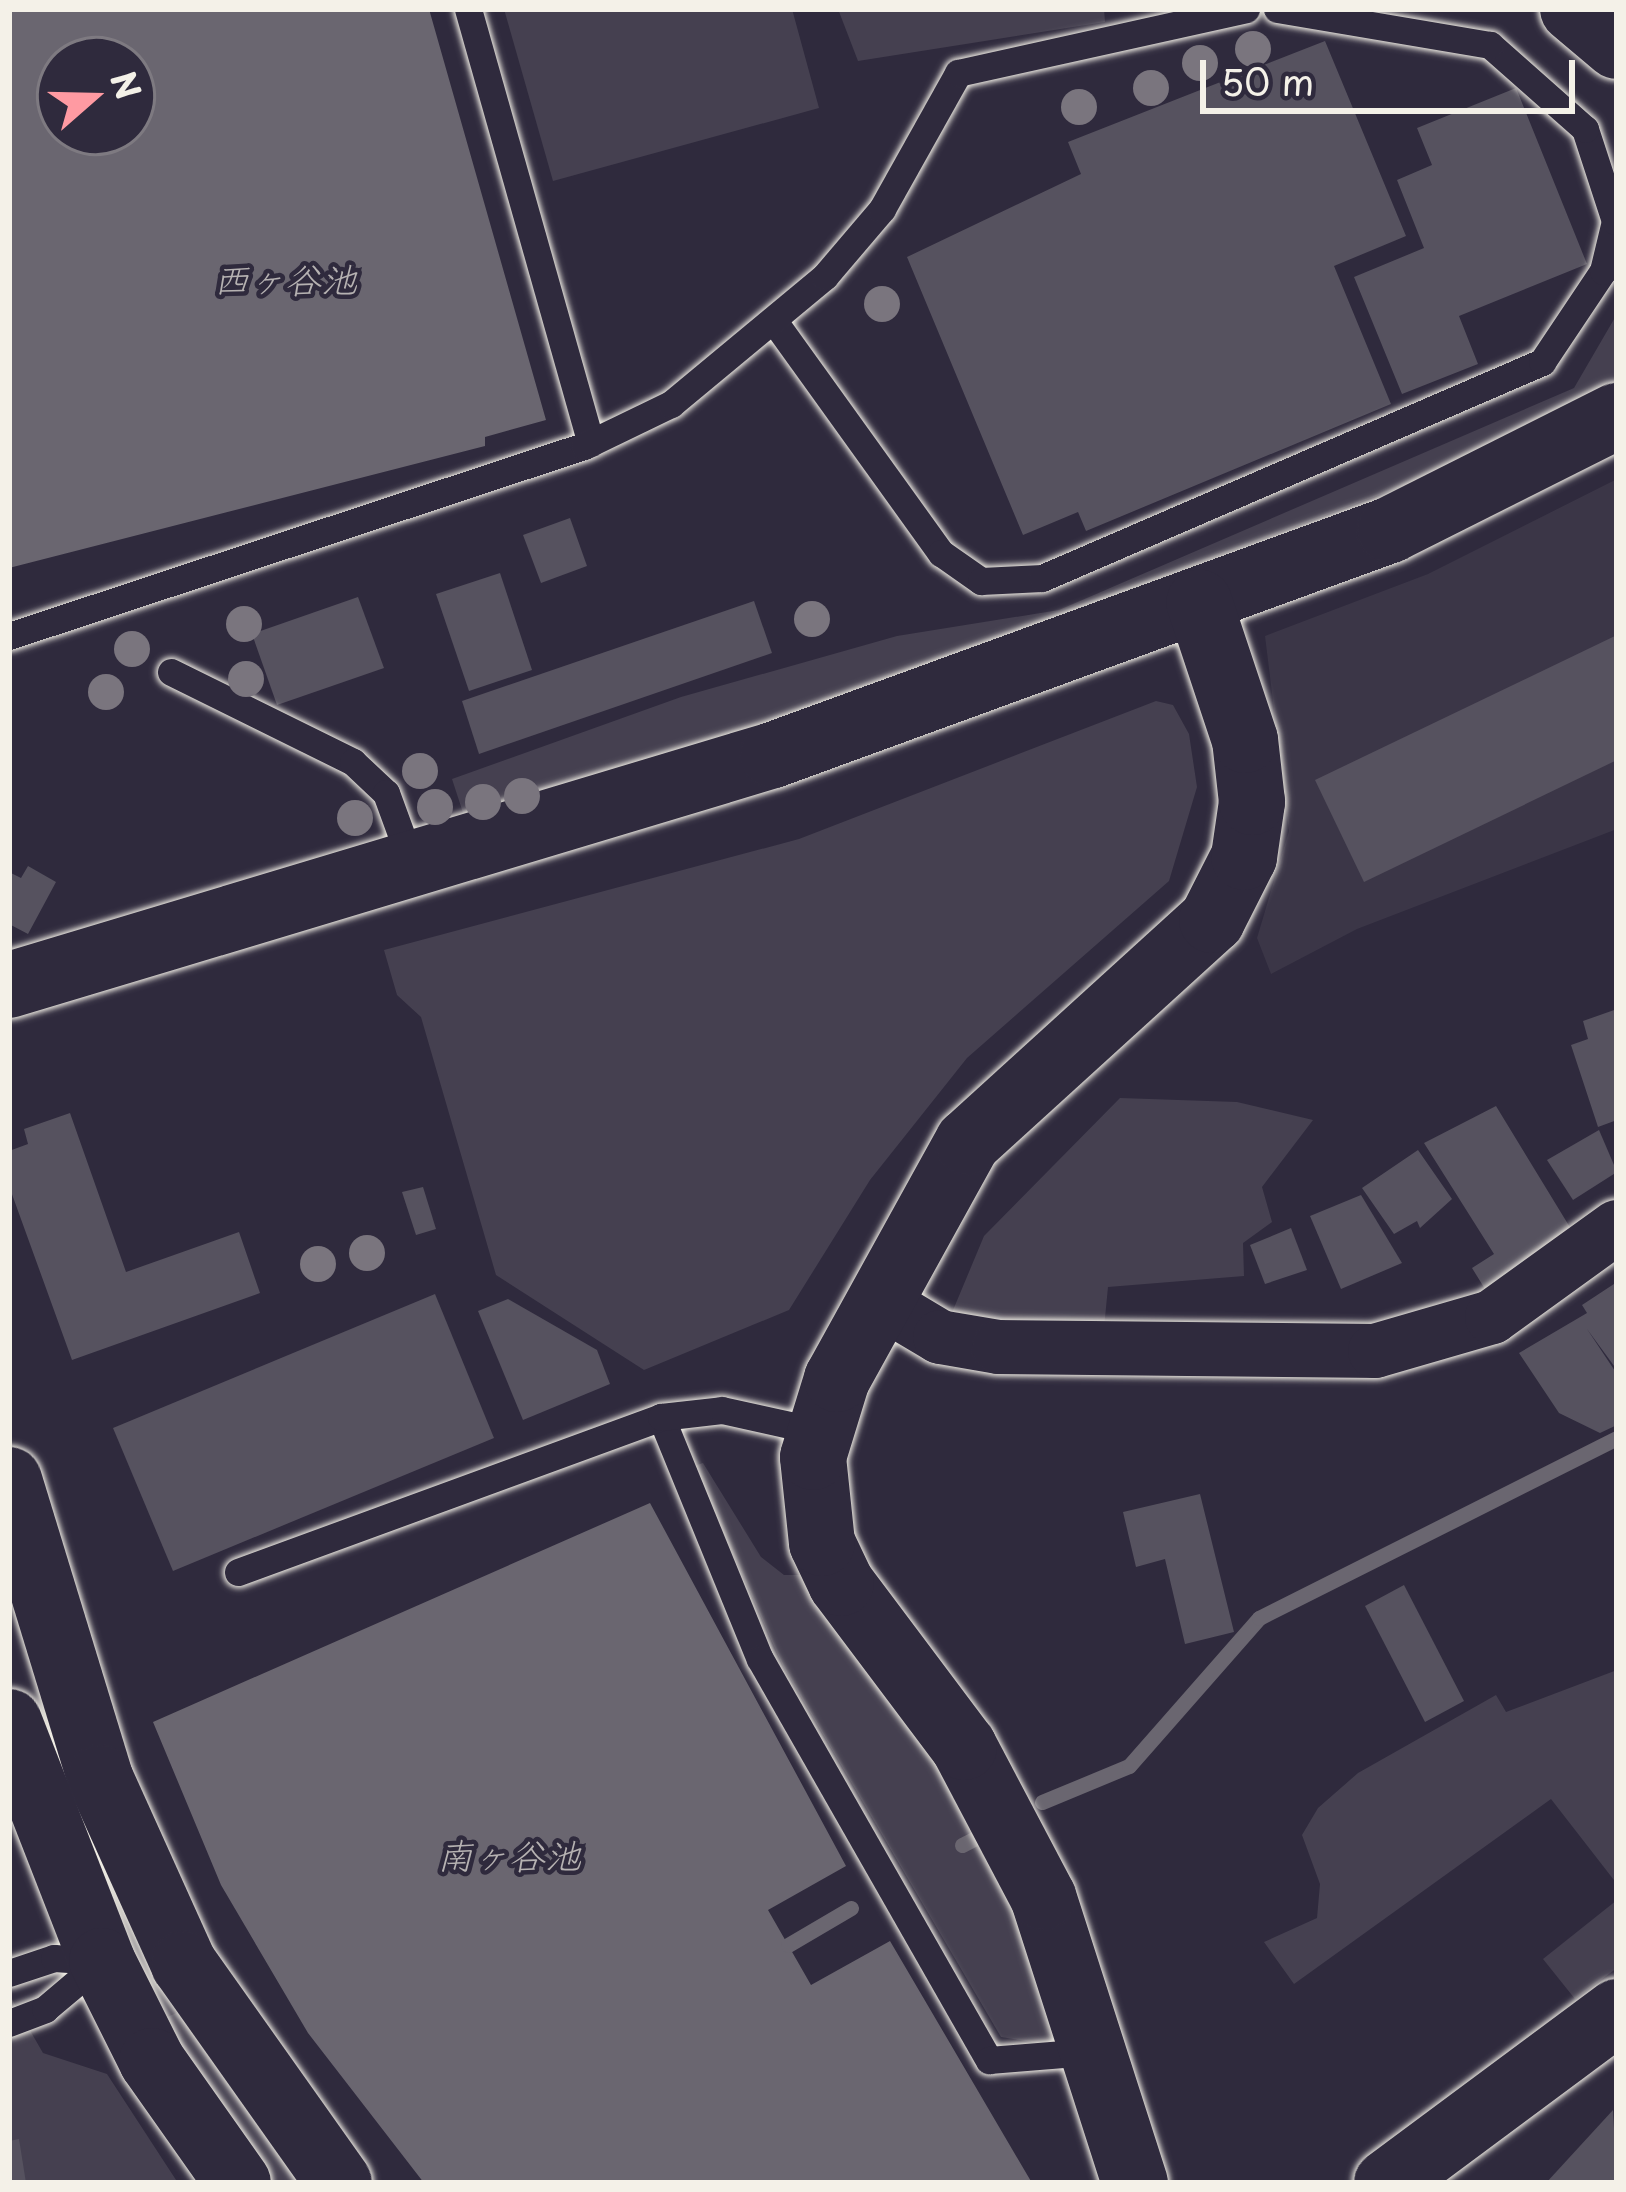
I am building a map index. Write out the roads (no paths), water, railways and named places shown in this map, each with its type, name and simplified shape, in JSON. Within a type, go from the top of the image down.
[{"type":"street","points":[[1573,9],[1617,46]]},
{"type":"street","points":[[9,986],[413,868],[773,755],[1390,530],[1617,416]]},
{"type":"street","points":[[1135,2183],[1088,2052],[1043,1897],[1012,1826],[822,1544],[813,1456],[878,1300],[968,1142],[1212,920],[1244,857],[1252,802],[1245,740],[1199,602]]},
{"type":"street","points":[[878,1300],[940,1337],[983,1346],[1376,1351],[1492,1317],[1617,1227]]},
{"type":"street","points":[[9,1480],[100,1778],[167,1927],[261,2082],[339,2183]]},
{"type":"street","points":[[9,1722],[102,1961],[152,2061],[238,2183]]},
{"type":"street","points":[[102,1961],[167,1927]]},
{"type":"street","points":[[1387,2183],[1617,2012]]},
{"type":"lane","points":[[468,9],[591,443]]},
{"type":"lane","points":[[9,636],[591,443],[671,404],[774,321],[882,209],[958,74],[1246,9]]},
{"type":"lane","points":[[774,321],[941,553],[981,580],[1042,578],[1542,362],[1603,272],[1615,220],[1585,129],[1490,45],[1277,9]]},
{"type":"lane","points":[[172,672],[353,762],[386,794],[413,868]]},
{"type":"lane","points":[[238,1572],[661,1417],[722,1410],[821,1432]]},
{"type":"lane","points":[[661,1417],[760,1660],[989,2060],[1088,2052]]},
{"type":"lane","points":[[9,1973],[54,1958],[102,1961]]},
{"type":"lane","points":[[9,2023],[45,2009],[102,1961]]},
{"type":"water","name":"西ヶ谷池","points":[[9,9],[429,9],[546,420],[485,437],[485,446],[9,568]]},
{"type":"water","name":"南ヶ谷池","points":[[650,1503],[846,1866],[768,1910],[811,1985],[890,1941],[1032,2183],[424,2183],[308,2033],[221,1885],[153,1722]]},
{"type":"waterway","points":[[1042,1802],[1129,1766],[1259,1618],[1617,1438]]},
{"type":"waterway","points":[[962,1845],[980,1836]]},
{"type":"waterway","points":[[788,1945],[851,1908]]}]
